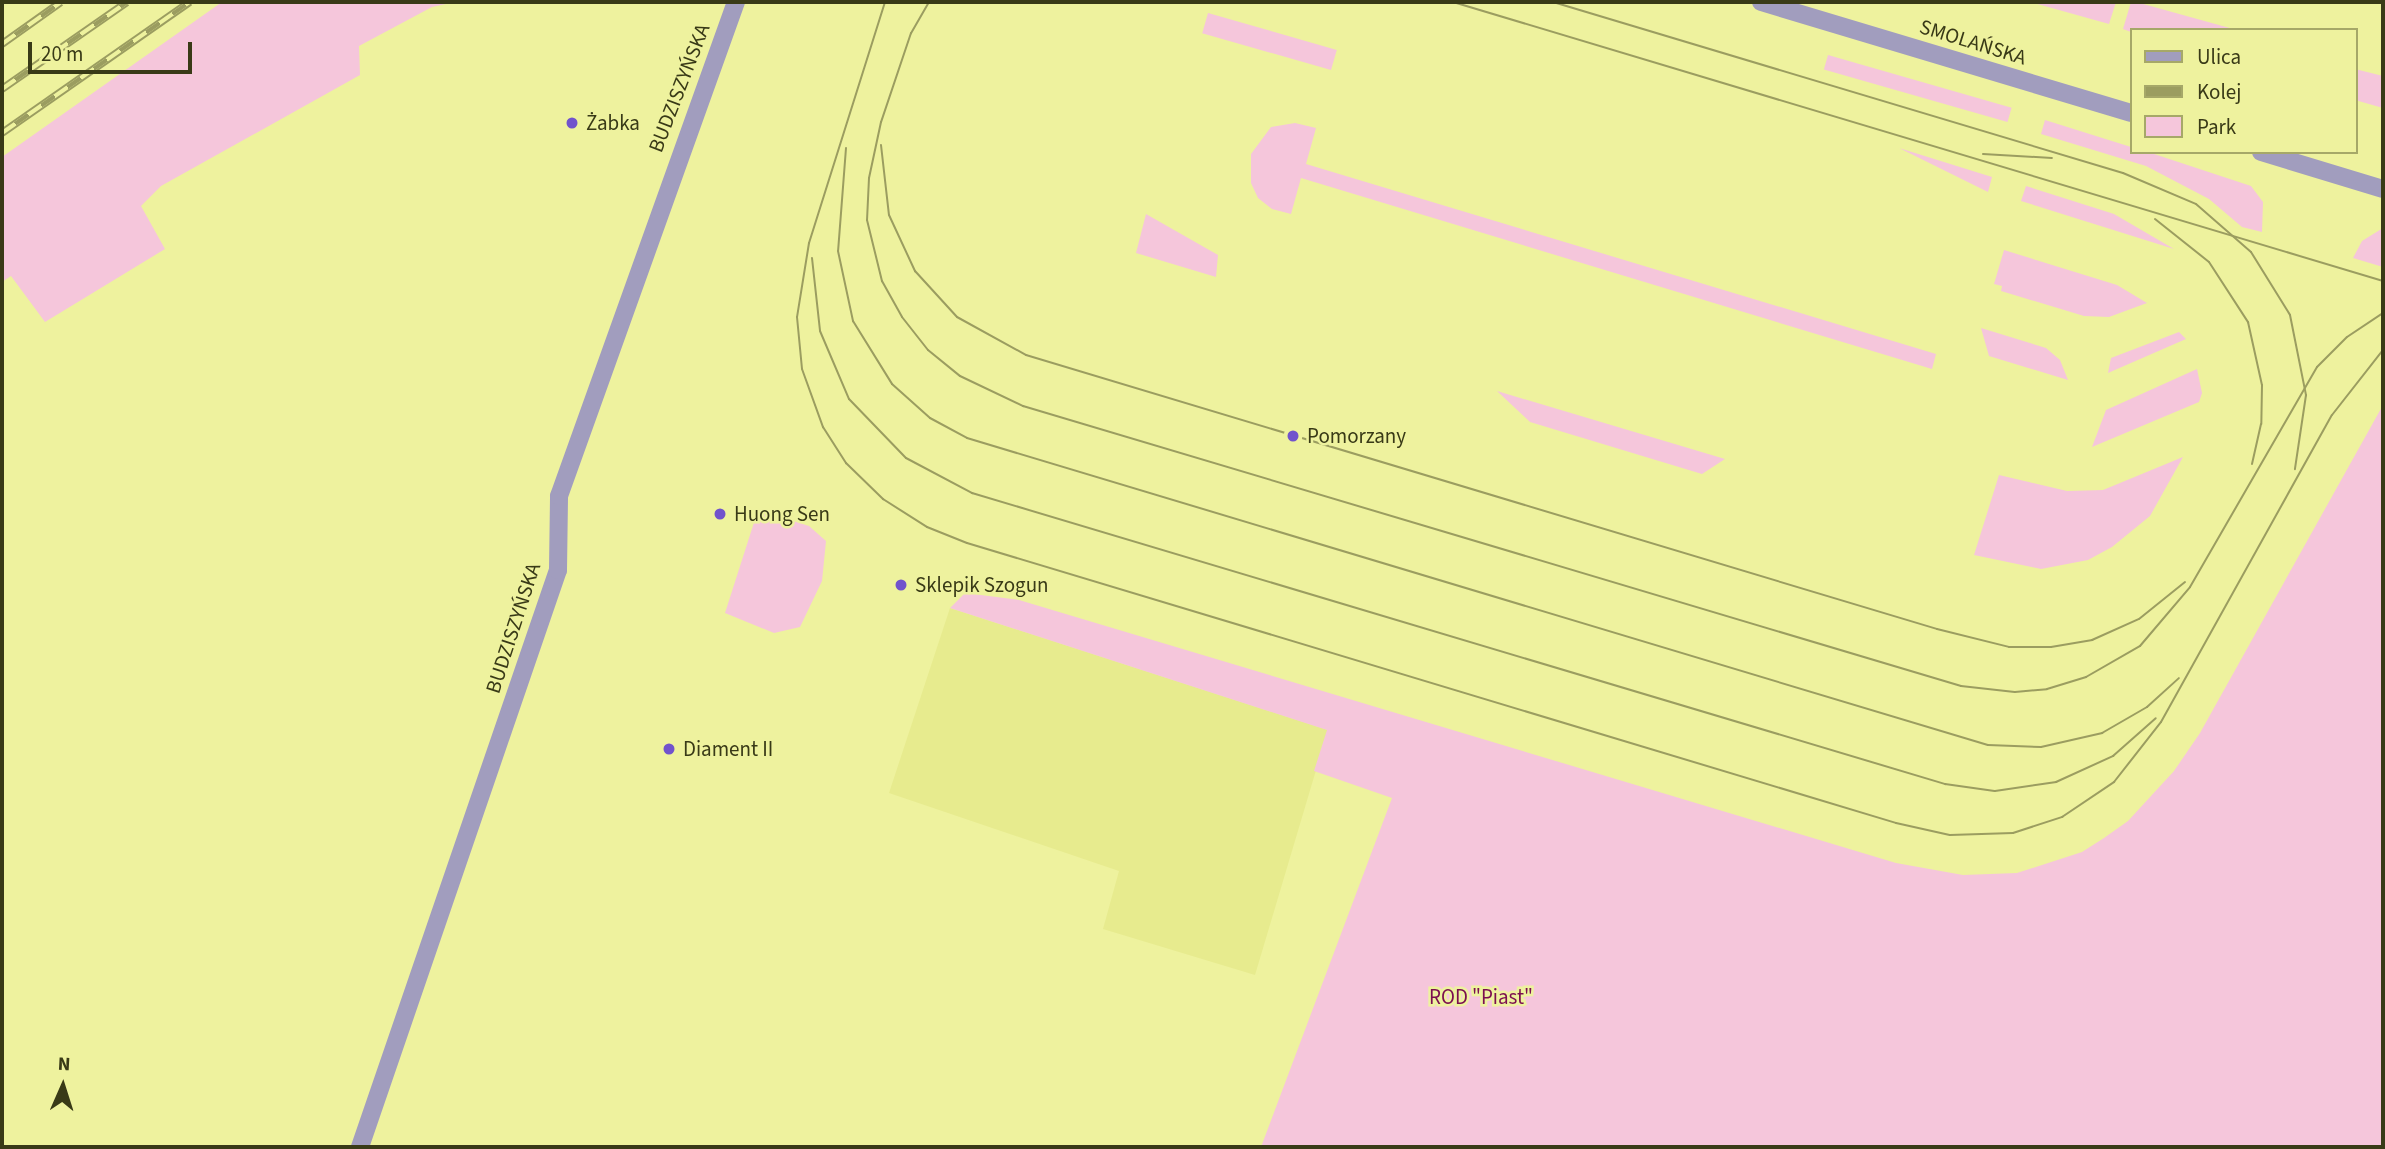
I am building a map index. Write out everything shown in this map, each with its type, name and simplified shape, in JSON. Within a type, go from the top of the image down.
[{"type":"street","name":"BUDZISZYŃSKA","points":[[360,1147],[558,570],[559,496],[736,2]]},
{"type":"street","name":"SMOLAŃSKA","points":[[1761,2],[2130,113]]},
{"type":"street","points":[[2268,154],[2383,189]]},
{"type":"shaded area","points":[[950,608],[1328,730],[1255,975],[1103,929],[1119,871],[889,793]]},
{"type":"green space","points":[[222,2],[455,2],[432,7],[359,46],[360,75],[161,186],[141,206],[165,249],[45,322],[11,276],[2,282],[2,157]]},
{"type":"green space","points":[[2030,2],[2116,2],[2109,24]]},
{"type":"green space","points":[[2131,2],[2230,28],[2130,28],[2130,32],[2123,29]]},
{"type":"green space","points":[[1208,13],[1337,50],[1331,70],[1202,33]]},
{"type":"green space","points":[[1828,55],[2012,108],[2007,122],[1824,69]]},
{"type":"green space","points":[[2357,70],[2383,76],[2383,108],[2357,101]]},
{"type":"green space","points":[[2045,120],[2130,147],[2130,154],[2154,154],[2251,186],[2263,202],[2262,232],[2242,227],[2209,199],[2146,166],[2041,134]]},
{"type":"green space","points":[[1295,123],[1316,128],[1306,164],[1936,354],[1932,369],[1301,178],[1291,214],[1272,209],[1258,198],[1251,183],[1251,154],[1271,127]]},
{"type":"green space","points":[[1899,148],[1992,177],[1988,192]]},
{"type":"green space","points":[[2026,186],[2114,214],[2174,249],[2021,201]]},
{"type":"green space","points":[[1146,214],[1218,255],[1216,277],[1136,253]]},
{"type":"green space","points":[[2383,228],[2383,267],[2353,258],[2362,241]]},
{"type":"green space","points":[[2004,250],[2117,285],[2147,303],[2109,317],[2084,316],[2001,291],[2002,286],[1994,284]]},
{"type":"green space","points":[[1981,328],[2046,348],[2060,360],[2068,380],[1989,356]]},
{"type":"green space","points":[[2179,332],[2186,339],[2108,373],[2111,358]]},
{"type":"green space","points":[[2197,369],[2202,393],[2199,402],[2092,447],[2106,410]]},
{"type":"green space","points":[[1497,391],[1725,459],[1702,474],[1530,422]]},
{"type":"green space","name":"ROD \"Piast\"","points":[[2383,405],[2383,1147],[1261,1147],[1392,798],[1314,771],[1327,730],[950,608],[965,593],[1019,600],[1896,863],[1963,875],[2017,873],[2082,852],[2104,838],[2128,821],[2174,771],[2200,733]]},
{"type":"green space","points":[[2183,457],[2150,516],[2112,547],[2088,560],[2041,569],[1974,555],[1999,475],[2067,491],[2103,490]]},
{"type":"green space","points":[[758,510],[809,526],[826,541],[822,581],[800,627],[774,633],[725,613]]},
{"type":"tram line","points":[[885,2],[809,243],[797,317],[802,369],[823,427],[846,463],[883,499],[927,527],[967,543],[1896,823],[1950,835],[2013,833],[2062,817],[2114,782],[2161,722],[2332,415],[2383,350]]},
{"type":"tram line","points":[[929,2],[911,33],[881,122],[869,178],[867,220],[882,281],[902,317],[928,350],[960,376],[1023,406],[1961,686],[2015,692],[2047,689],[2086,677],[2140,646],[2190,587],[2317,367],[2347,337],[2383,313]]},
{"type":"tram line","points":[[1453,2],[2383,281]]},
{"type":"tram line","points":[[1553,2],[2123,173],[2196,204],[2251,252],[2290,315],[2306,395],[2295,469]]},
{"type":"tram line","points":[[881,145],[889,215],[915,271],[957,317],[1026,355],[1937,629],[2009,647],[2051,647],[2092,640],[2139,619],[2185,582]]},
{"type":"tram line","points":[[846,148],[838,251],[853,321],[892,384],[930,418],[967,438],[1988,745],[2041,747],[2102,733],[2147,707],[2179,678]]},
{"type":"tram line","points":[[1983,154],[2052,158]]},
{"type":"tram line","points":[[2155,219],[2209,262],[2248,322],[2262,385],[2261,424],[2252,464]]},
{"type":"tram line","points":[[812,258],[820,331],[849,399],[906,458],[972,493],[1945,784],[1995,791],[2056,782],[2113,756],[2156,718]]},
{"type":"railway","points":[[2,44],[61,2]]},
{"type":"railway","points":[[2,89],[127,2]]},
{"type":"railway","points":[[2,133],[190,2]]},
{"type":"place","name":"Żabka","points":[[572,123]]},
{"type":"place","name":"Pomorzany","points":[[1293,436]]},
{"type":"place","name":"Huong Sen","points":[[720,514]]},
{"type":"place","name":"Sklepik Szogun","points":[[901,585]]},
{"type":"place","name":"Diament II","points":[[669,749]]}]
